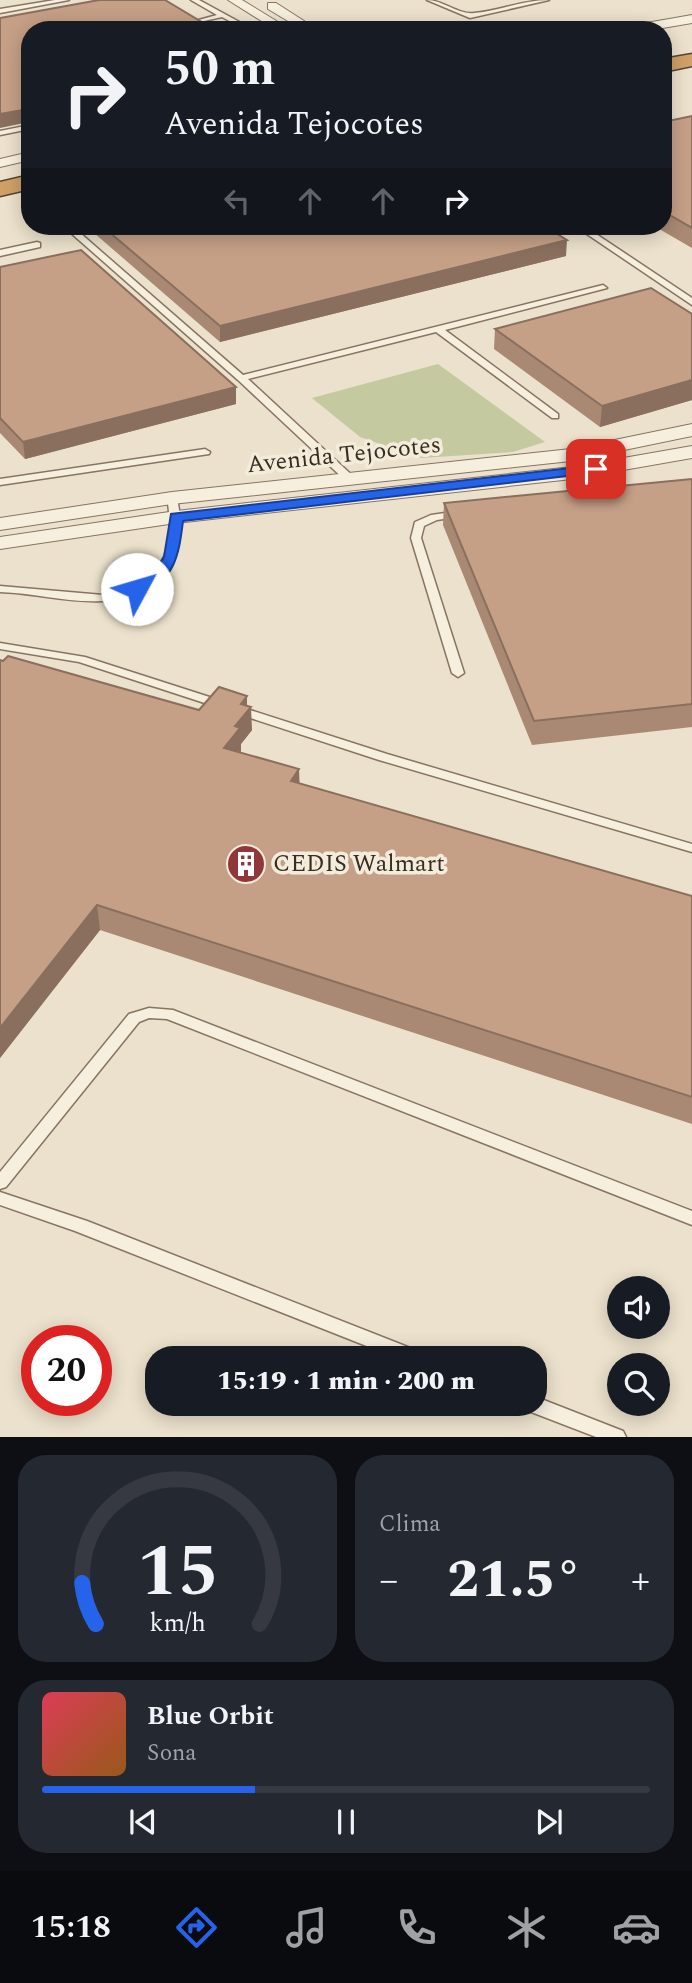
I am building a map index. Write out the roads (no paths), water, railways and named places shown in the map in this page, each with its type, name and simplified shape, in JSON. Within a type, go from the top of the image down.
[{"type":"highway","points":[[672,52],[692,49]]},
{"type":"highway","points":[[672,64],[692,60]]},
{"type":"highway","points":[[0,189],[21,184]]},
{"type":"highway","points":[[0,201],[21,196]]},
{"type":"street","points":[[234,0],[270,21]]},
{"type":"street","points":[[262,0],[297,21]]},
{"type":"street","points":[[672,22],[692,19]]},
{"type":"street","points":[[672,30],[692,27]]},
{"type":"street","points":[[0,156],[21,151]]},
{"type":"street","points":[[0,163],[21,158]]},
{"type":"street","name":"Avenida Tejocotes","points":[[0,542],[174,508],[351,480],[571,455],[690,433]]},
{"type":"street","name":"Avenida Tejocotes","points":[[0,524],[572,473],[692,452]]},
{"type":"lane","points":[[0,5],[29,0]]},
{"type":"lane","points":[[0,11],[66,0]]},
{"type":"lane","points":[[194,0],[235,21]]},
{"type":"lane","points":[[430,0],[470,16],[546,0]]},
{"type":"lane","points":[[201,21],[224,15]]},
{"type":"lane","points":[[187,16],[195,21]]},
{"type":"lane","points":[[0,133],[21,129]]},
{"type":"lane","points":[[77,235],[241,378],[351,480]]},
{"type":"lane","points":[[592,235],[692,302]]},
{"type":"lane","points":[[0,253],[37,245]]},
{"type":"lane","points":[[241,378],[603,288]]},
{"type":"lane","points":[[438,329],[555,416]]},
{"type":"lane","points":[[0,482],[205,452]]},
{"type":"lane","points":[[0,589],[106,598],[137,589],[157,578],[171,557],[174,508]]},
{"type":"lane","points":[[458,673],[416,538],[419,524],[435,517],[474,512]]},
{"type":"lane","points":[[0,646],[81,659],[383,757],[692,848]]},
{"type":"lane","points":[[0,1183],[134,1018],[149,1013],[168,1014],[692,1218]]},
{"type":"lane","points":[[0,1198],[81,1226],[386,1346]]},
{"type":"lane","points":[[547,1410],[617,1437]]},
{"type":"place","name":"CEDIS Walmart","points":[[246,864]]}]
